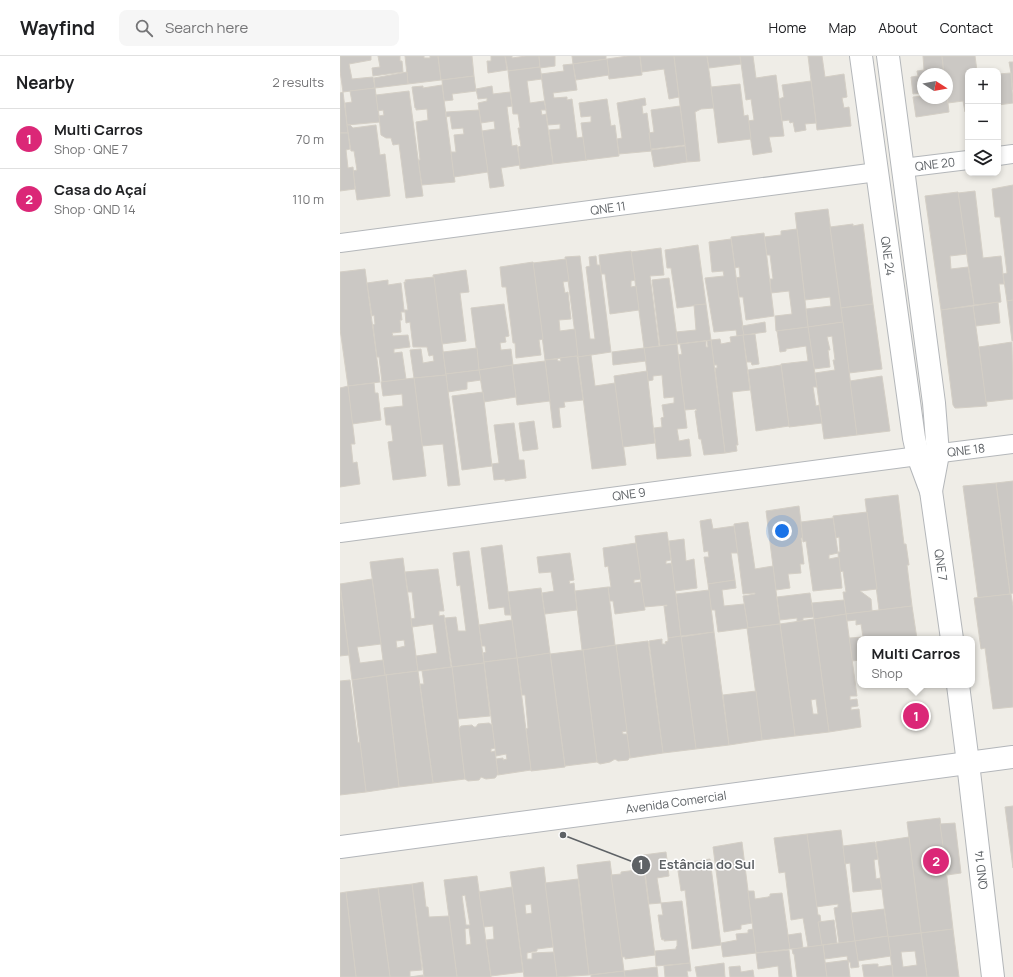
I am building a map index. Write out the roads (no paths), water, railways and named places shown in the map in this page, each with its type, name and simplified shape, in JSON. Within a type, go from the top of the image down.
[{"type":"street","name":"QNE 24","points":[[861,56],[914,438],[928,455]]},
{"type":"street","points":[[888,56],[934,403],[928,455]]},
{"type":"street","points":[[1001,156],[1013,154]]},
{"type":"street","name":"QNE 20","points":[[903,168],[965,160]]},
{"type":"street","name":"QNE 11","points":[[340,243],[877,172]]},
{"type":"street","name":"QNE 18","points":[[928,455],[1013,444]]},
{"type":"street","name":"QNE 7","points":[[928,455],[931,491],[952,636]]},
{"type":"street","name":"QNE 9","points":[[340,533],[928,455]]},
{"type":"street","points":[[958,688],[968,763]]},
{"type":"street","name":"Avenida Comercial","points":[[340,847],[1013,757]]},
{"type":"street","name":"QND 14","points":[[968,763],[993,977]]},
{"type":"place","name":"Multi Carros","points":[[916,716]]},
{"type":"place","name":"Estância do Sul","points":[[563,835]]},
{"type":"place","name":"Casa do Açaí","points":[[936,861]]}]
